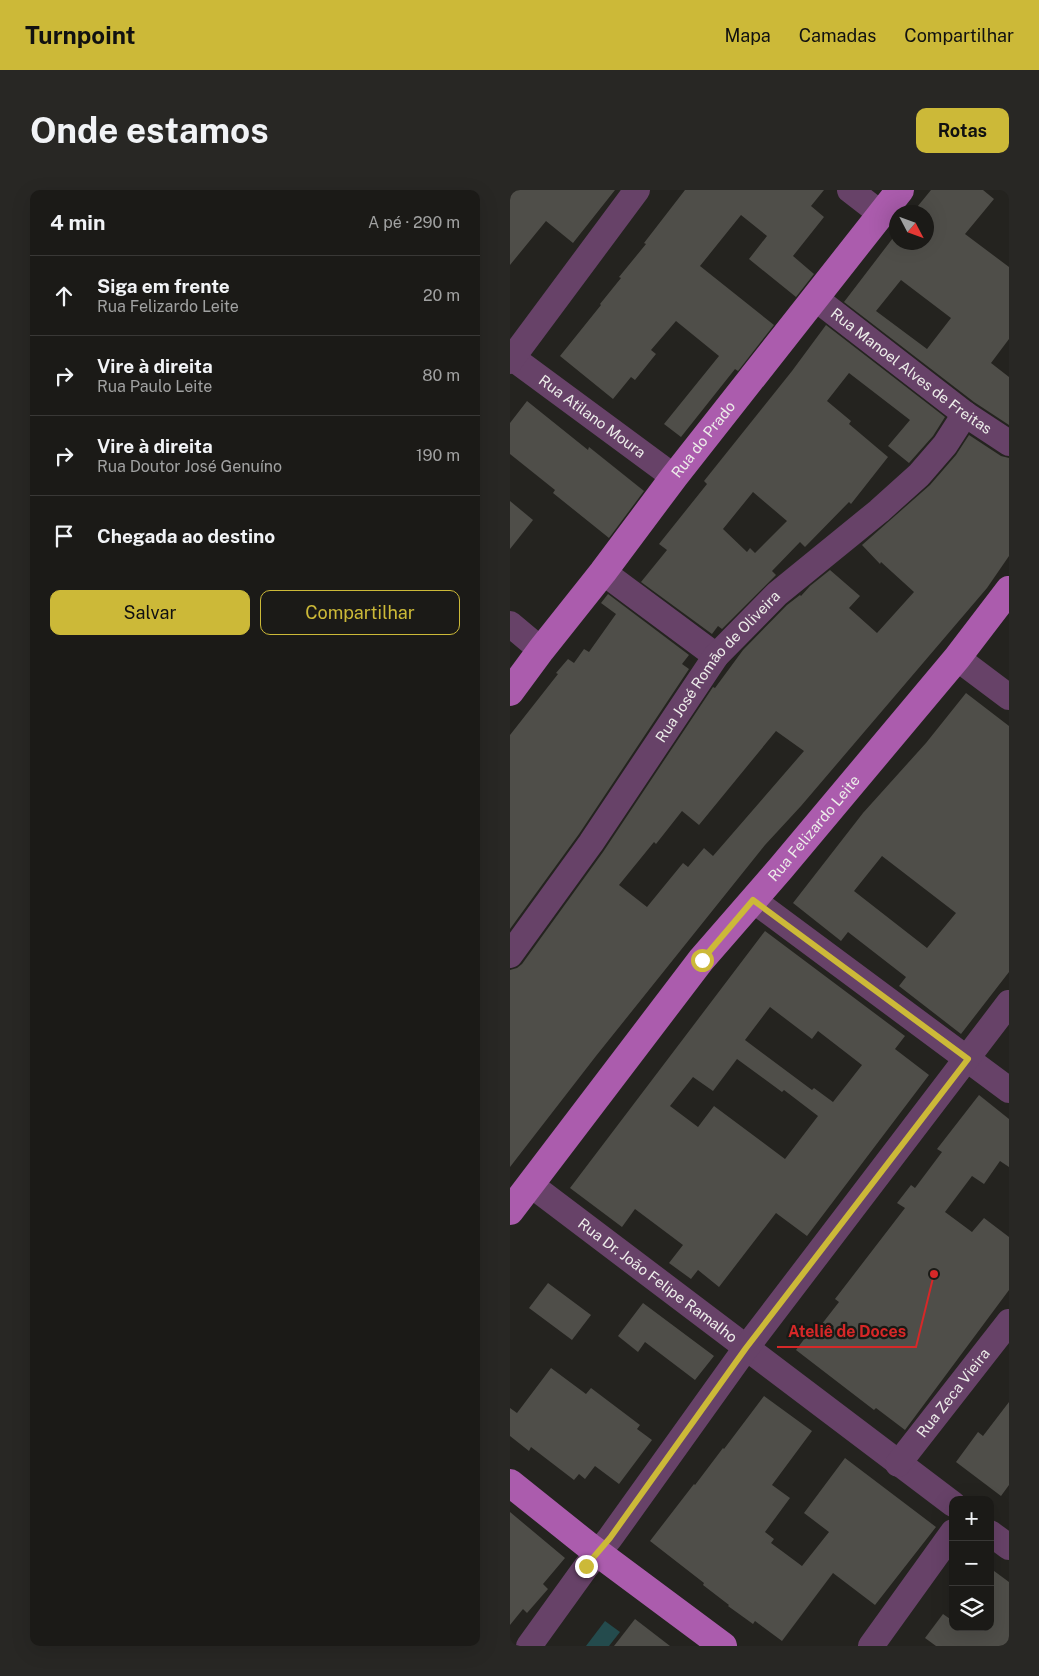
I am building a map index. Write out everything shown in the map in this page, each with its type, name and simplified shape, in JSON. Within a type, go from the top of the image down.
[{"type":"main road","name":"Rua do Prado","points":[[510,692],[604,572],[674,477],[900,190]]},
{"type":"main road","name":"Rua Felizardo Leite","points":[[510,1211],[702,960],[957,658],[1009,590]]},
{"type":"main road","points":[[510,1483],[620,1570],[723,1646]]},
{"type":"street","points":[[511,358],[637,190]]},
{"type":"street","points":[[850,190],[881,214]]},
{"type":"street","name":"Rua Manoel Alves de Freitas","points":[[815,298],[965,414],[1009,443]]},
{"type":"street","name":"Rua Atilano Moura","points":[[511,358],[674,477]]},
{"type":"street","name":"Rua José Romão de Oliveira","points":[[510,955],[591,843],[716,656],[776,594],[879,511],[919,475],[945,445],[965,414]]},
{"type":"street","points":[[604,572],[716,656]]},
{"type":"street","points":[[510,624],[542,650]]},
{"type":"street","points":[[957,658],[1009,697]]},
{"type":"street","points":[[753,900],[1009,1090]]},
{"type":"street","points":[[529,1646],[746,1348],[1009,1003]]},
{"type":"street","name":"Rua Dr. João Felipe Ramalho","points":[[530,1184],[949,1501]]},
{"type":"street","name":"Rua Zeca Vieira","points":[[898,1464],[1009,1322]]},
{"type":"street","points":[[994,1536],[1009,1547]]},
{"type":"street","points":[[871,1646],[949,1538]]},
{"type":"water","points":[[605,1621],[620,1632],[609,1646],[586,1646]]},
{"type":"building","points":[[510,190],[615,190],[573,243],[546,221],[510,265]]},
{"type":"building","points":[[685,190],[824,190],[811,206],[824,217],[793,256],[814,274],[796,297],[749,259],[767,236],[741,215],[700,266],[774,325],[738,371],[735,369],[681,437],[664,424],[719,356],[676,321],[651,350],[656,354],[635,380],[631,377],[613,399],[560,356],[601,305],[621,278],[619,277],[646,244],[644,243]]},
{"type":"building","points":[[931,190],[983,190],[994,199],[965,234],[1009,267],[1009,339],[991,363],[1009,377],[1009,425],[974,402],[844,302],[889,243],[889,250],[934,250],[934,205],[919,205]],"holes":[[[901,280],[951,318],[927,349],[876,311]]]},
{"type":"building","points":[[826,325],[945,417],[933,436],[909,463],[888,446],[910,420],[849,373],[827,401],[851,421],[849,424],[888,457],[851,504],[849,502],[805,547],[800,542],[772,571],[776,575],[722,629],[718,626],[712,634],[641,582],[667,550],[659,544],[707,484],[704,481],[792,371]],"holes":[[[753,492],[787,521],[755,553],[750,548],[747,552],[723,529]]]},
{"type":"building","points":[[527,401],[588,450],[589,447],[644,491],[609,538],[553,493],[555,490],[510,454],[510,423]]},
{"type":"building","points":[[969,435],[1001,456],[1009,458],[1009,556],[987,588],[801,806],[765,845],[510,1167],[510,970],[522,964],[603,852],[713,687],[715,688],[743,650],[787,605],[801,596],[830,570],[860,596],[849,608],[877,633],[914,592],[881,562],[880,564],[862,545],[930,485],[956,455]],"holes":[[[776,731],[804,751],[713,856],[704,848],[688,867],[683,863],[647,907],[619,885],[654,842],[656,844],[682,811],[699,825]]]},
{"type":"building","points":[[510,501],[533,520],[510,549]]},
{"type":"building","points":[[608,594],[689,655],[682,664],[689,669],[579,834],[510,929],[510,735],[568,659],[574,663],[584,649],[589,652],[616,614],[601,603]]},
{"type":"building","points":[[966,693],[1009,726],[1009,972],[961,1034],[899,986],[906,977],[848,932],[841,941],[793,903],[863,813],[926,743]],"holes":[[[882,856],[956,913],[927,948],[854,891]]]},
{"type":"building","points":[[765,931],[905,1036],[895,1049],[929,1075],[807,1236],[776,1213],[719,1287],[698,1270],[691,1279],[669,1263],[683,1245],[635,1209],[622,1227],[570,1188]],"holes":[[[770,1007],[812,1039],[818,1031],[862,1065],[833,1102],[814,1088],[812,1090],[745,1040]],[[737,1059],[782,1092],[784,1090],[818,1116],[785,1159],[714,1106],[698,1127],[670,1106],[693,1077],[713,1091]]]},
{"type":"building","points":[[979,1095],[1009,1119],[1009,1167],[1000,1161],[984,1184],[972,1176],[945,1212],[972,1232],[984,1218],[1009,1237],[1009,1290],[905,1430],[876,1408],[874,1410],[796,1350],[814,1326],[818,1329],[839,1302],[835,1299],[905,1208],[897,1203],[911,1185],[915,1188],[942,1152],[937,1149]]},
{"type":"building","points":[[548,1283],[591,1315],[572,1340],[529,1308]]},
{"type":"building","points":[[643,1303],[714,1356],[695,1380],[645,1342],[638,1352],[618,1336]]},
{"type":"building","points":[[551,1368],[586,1394],[591,1388],[640,1425],[637,1429],[652,1440],[619,1484],[595,1466],[585,1479],[579,1474],[574,1480],[531,1447],[529,1451],[510,1436],[510,1408],[517,1413]]},
{"type":"building","points":[[764,1396],[812,1431],[772,1485],[790,1498],[765,1532],[774,1539],[771,1543],[802,1566],[829,1532],[804,1513],[845,1458],[936,1527],[875,1605],[833,1573],[782,1641],[755,1621],[753,1624],[728,1606],[703,1585],[704,1583],[650,1541]]},
{"type":"building","points":[[1009,1402],[1009,1485],[1001,1496],[956,1462],[978,1432],[983,1436]]},
{"type":"building","points":[[510,1512],[565,1558],[543,1584],[548,1589],[527,1613],[523,1609],[510,1625]]},
{"type":"building","points":[[994,1571],[1009,1582],[1009,1646],[936,1646],[925,1638],[943,1614],[949,1618],[949,1631],[994,1631]]},
{"type":"building","points":[[635,1619],[670,1646],[614,1646]]},
{"type":"place","name":"Ateliê de Doces","points":[[934,1274]]},
{"type":"route","points":[[586,1566],[610,1538],[746,1348],[968,1059],[753,900],[702,960]]}]
